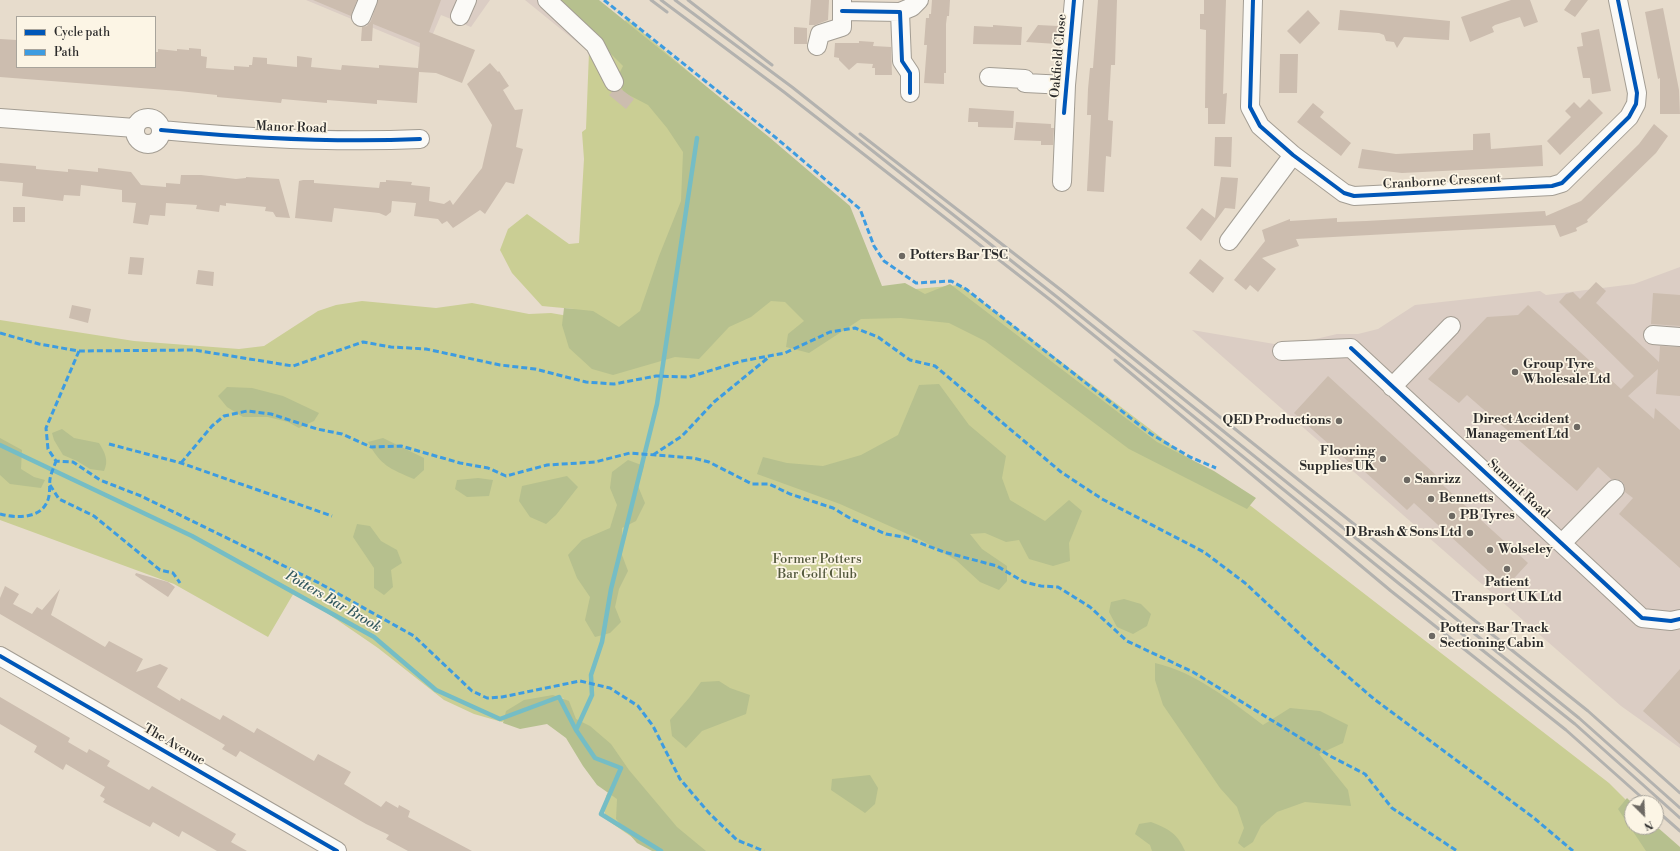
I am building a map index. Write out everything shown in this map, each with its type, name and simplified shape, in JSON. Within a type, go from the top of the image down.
[{"type":"street","points":[[361,17],[368,0]]},
{"type":"street","points":[[547,0],[595,45],[614,82]]},
{"type":"street","points":[[817,46],[820,34],[842,12],[900,12],[912,7],[919,0]]},
{"type":"street","name":"Oakfield Close","points":[[1062,182],[1064,113],[1074,0]]},
{"type":"street","name":"Cranborne Crescent","points":[[1253,0],[1250,107],[1260,126],[1293,155],[1344,193],[1354,196],[1552,186],[1562,183],[1629,117],[1636,104],[1637,93],[1618,0]]},
{"type":"street","points":[[900,12],[902,61],[910,73],[910,93]]},
{"type":"street","points":[[989,77],[1025,78],[1025,83],[1066,85]]},
{"type":"street","name":"Manor Road","points":[[0,118],[135,128],[136,137],[147,144],[155,142],[158,139],[161,130],[221,135],[376,141],[420,139]]},
{"type":"street","points":[[1229,241],[1293,155]]},
{"type":"street","points":[[1392,386],[1451,326]]},
{"type":"street","points":[[1653,335],[1680,337]]},
{"type":"street","name":"Summit Road","points":[[1282,350],[1352,348],[1642,618],[1671,621],[1680,619]]},
{"type":"street","points":[[1562,543],[1615,489]]},
{"type":"street","name":"The Avenue","points":[[0,656],[338,851]]},
{"type":"shaded area","points":[[306,0],[490,0],[471,27],[441,15],[426,50]]},
{"type":"shaded area","points":[[525,0],[561,0],[559,1],[589,52]]},
{"type":"shaded area","points":[[1680,267],[1680,748],[1621,706],[1192,330],[1286,346],[1337,334],[1358,334],[1378,329],[1415,305],[1540,291],[1546,295],[1634,284]]},
{"type":"green space","points":[[561,0],[599,0],[769,137],[850,206],[882,286],[905,283],[925,294],[950,284],[1157,442],[1214,471],[1256,498],[1247,509],[1129,449],[985,341],[949,323],[901,318],[861,319],[809,353],[786,347],[788,334],[804,321],[785,302],[771,301],[751,317],[729,327],[699,359],[675,357],[613,375],[592,369],[569,348],[562,325],[564,308],[593,311],[619,327],[640,311],[659,256],[681,201],[683,152],[667,128],[648,105],[623,92],[619,74],[623,66],[559,2]]},
{"type":"green space","name":"Former Potters Bar Golf Club","points":[[627,19],[850,209],[882,292],[960,285],[1216,479],[1609,783],[1624,798],[1624,835],[1647,835],[1677,851],[666,851],[642,844],[607,820],[604,811],[606,796],[617,775],[599,767],[564,699],[561,697],[553,698],[502,722],[474,714],[444,700],[378,648],[295,591],[268,637],[174,584],[0,520],[0,320],[134,341],[239,349],[264,346],[318,311],[336,305],[362,301],[436,308],[472,303],[529,314],[551,313],[574,317],[574,309],[542,306],[512,273],[500,250],[508,229],[527,214],[569,244],[579,243],[584,159],[582,132],[586,129],[589,52]]},
{"type":"green space","points":[[939,384],[969,425],[1006,456],[1002,478],[1010,500],[1045,521],[1069,500],[1082,511],[1069,543],[1070,561],[1053,566],[1029,559],[1019,540],[1006,542],[985,533],[970,534],[982,549],[1007,566],[1007,581],[999,590],[980,582],[956,560],[921,540],[840,504],[757,474],[763,457],[787,463],[823,466],[861,455],[898,435],[919,385]]},
{"type":"green space","points":[[227,387],[252,388],[283,396],[319,413],[314,421],[299,428],[288,422],[268,417],[243,417],[227,407],[218,396]]},
{"type":"green space","points":[[62,429],[74,438],[99,443],[106,457],[104,471],[90,469],[63,455],[54,440],[52,433]]},
{"type":"green space","points":[[0,438],[22,450],[21,469],[34,477],[45,480],[41,488],[10,484],[0,475]]},
{"type":"green space","points":[[383,438],[424,458],[424,470],[414,479],[386,465],[372,450],[368,442]]},
{"type":"green space","points":[[628,460],[644,466],[638,486],[645,503],[636,521],[622,528],[622,555],[628,571],[619,589],[615,607],[621,622],[610,633],[595,637],[585,620],[590,597],[577,578],[568,555],[582,540],[610,528],[617,505],[610,488],[612,472]]},
{"type":"green space","points":[[567,476],[578,487],[556,515],[546,524],[530,517],[519,501],[522,486]]},
{"type":"green space","points":[[478,478],[493,480],[489,496],[467,497],[455,489],[457,480]]},
{"type":"green space","points":[[357,524],[370,526],[381,541],[397,550],[402,563],[391,570],[393,587],[384,595],[374,588],[374,568],[353,537]]},
{"type":"green space","points":[[1124,599],[1141,604],[1151,614],[1147,626],[1133,634],[1117,627],[1109,612],[1111,602]]},
{"type":"green space","points":[[1155,663],[1184,673],[1212,688],[1263,725],[1290,708],[1320,711],[1348,725],[1343,743],[1319,754],[1348,790],[1351,806],[1305,802],[1277,812],[1261,826],[1253,842],[1244,848],[1238,843],[1244,828],[1237,807],[1220,788],[1163,705],[1155,680]]},
{"type":"green space","points":[[719,681],[730,688],[750,695],[746,714],[702,731],[686,748],[672,736],[670,720],[701,682]]},
{"type":"green space","points":[[553,695],[569,701],[576,719],[590,726],[611,744],[629,770],[677,827],[706,851],[652,851],[637,843],[616,819],[617,799],[597,785],[583,766],[566,738],[547,724],[520,729],[503,723],[506,711],[524,700]]},
{"type":"green space","points":[[870,775],[878,788],[875,804],[865,813],[831,790],[832,779]]},
{"type":"green space","points":[[1624,802],[1624,818],[1618,809]]},
{"type":"green space","points":[[1151,822],[1172,832],[1179,840],[1185,851],[1152,851],[1150,845],[1135,834],[1139,824]]},
{"type":"green space","points":[[1664,833],[1680,847],[1680,851],[1646,851],[1635,835],[1664,835]]},
{"type":"building","points":[[313,0],[357,0],[351,16]]},
{"type":"building","points":[[378,0],[441,0],[429,32],[475,50],[462,83],[436,73],[419,72],[417,103],[377,100],[377,104],[327,100],[327,103],[282,99],[281,103],[217,97],[217,95],[179,91],[0,77],[0,39],[16,40],[16,68],[156,68],[156,52],[158,52],[158,49],[177,51],[177,49],[189,50],[189,48],[201,49],[201,56],[207,57],[206,68],[234,70],[234,66],[249,67],[249,65],[252,65],[253,57],[267,58],[267,64],[297,67],[297,56],[312,58],[311,67],[341,70],[342,65],[379,68],[379,65],[418,68],[420,43],[373,24],[372,41],[361,41],[362,27],[367,26],[371,21]]},
{"type":"building","points":[[811,0],[829,0],[828,20],[815,25],[809,25]]},
{"type":"building","points":[[932,0],[950,0],[949,16],[947,16],[946,24],[946,73],[944,73],[944,84],[924,83],[927,45],[924,45],[926,18],[929,18],[929,14],[931,14]]},
{"type":"building","points":[[1098,0],[1117,0],[1115,65],[1111,65],[1108,120],[1113,121],[1111,157],[1106,156],[1104,192],[1087,191],[1091,115],[1087,115],[1088,89],[1090,68],[1093,68]]},
{"type":"building","points":[[1204,0],[1226,0],[1223,94],[1227,93],[1225,124],[1208,124],[1208,108],[1205,108],[1206,30],[1200,29],[1200,14],[1204,14]]},
{"type":"building","points":[[1511,0],[1530,0],[1538,22],[1524,27],[1520,17],[1495,25],[1492,27],[1494,32],[1470,42],[1461,17]]},
{"type":"building","points":[[1571,0],[1588,0],[1575,17],[1564,10]]},
{"type":"building","points":[[1663,8],[1679,90],[1680,114],[1660,114],[1660,78],[1658,79],[1645,12]]},
{"type":"building","points":[[1308,10],[1320,23],[1300,44],[1287,31]]},
{"type":"building","points":[[1340,10],[1450,21],[1449,40],[1404,37],[1397,48],[1394,42],[1386,41],[1384,35],[1379,33],[1338,30]]},
{"type":"building","points":[[993,25],[1022,27],[1021,45],[973,44],[974,26],[993,27]]},
{"type":"building","points":[[1038,25],[1058,26],[1057,44],[1026,42]]},
{"type":"building","points":[[794,27],[807,28],[807,44],[794,44]]},
{"type":"building","points":[[1599,29],[1611,91],[1592,94],[1590,78],[1583,78],[1577,47],[1583,46],[1581,33]]},
{"type":"building","points":[[859,41],[874,42],[873,46],[891,47],[892,75],[875,75],[875,68],[872,68],[873,64],[857,63],[849,70],[839,60],[839,58],[834,57],[835,43],[859,43]]},
{"type":"building","points":[[1280,54],[1298,54],[1297,93],[1279,93]]},
{"type":"building","points":[[490,63],[498,72],[499,71],[509,86],[503,90],[515,110],[523,109],[516,147],[523,149],[514,184],[506,182],[485,214],[480,210],[453,228],[447,221],[442,224],[438,219],[414,216],[416,203],[392,201],[391,212],[386,216],[379,213],[334,208],[332,222],[295,218],[299,181],[303,180],[314,180],[314,183],[379,188],[380,182],[386,182],[386,180],[412,182],[411,185],[430,187],[429,201],[444,204],[450,200],[453,205],[482,168],[492,125],[467,84]]},
{"type":"building","points":[[621,89],[634,99],[626,109],[609,95],[612,92]]},
{"type":"building","points":[[1589,99],[1603,113],[1560,155],[1547,141],[1571,117],[1565,111],[1574,102],[1580,108]]},
{"type":"building","points":[[1313,103],[1324,112],[1320,117],[1351,143],[1341,156],[1297,122]]},
{"type":"building","points":[[969,108],[1014,111],[1013,128],[978,127],[978,122],[968,122]]},
{"type":"building","points":[[1016,122],[1051,124],[1051,128],[1054,128],[1053,145],[1041,145],[1041,141],[1014,140]]},
{"type":"building","points":[[1654,124],[1668,136],[1656,153],[1587,220],[1588,222],[1576,228],[1577,231],[1560,237],[1555,225],[1296,239],[1299,246],[1262,258],[1276,269],[1258,292],[1250,285],[1246,290],[1234,280],[1265,241],[1262,230],[1290,219],[1290,221],[1337,218],[1337,222],[1545,211],[1546,216],[1581,201],[1639,144]]},
{"type":"building","points":[[1490,133],[1491,149],[1542,145],[1543,166],[1402,173],[1358,168],[1362,149],[1396,154],[1473,150],[1473,134]]},
{"type":"building","points":[[1215,137],[1232,137],[1231,167],[1214,166]]},
{"type":"building","points":[[0,163],[36,166],[36,169],[68,172],[68,169],[98,172],[98,168],[131,172],[141,185],[166,187],[166,183],[180,184],[181,175],[201,175],[236,179],[246,177],[279,179],[290,218],[276,217],[273,212],[265,211],[266,207],[226,203],[226,206],[220,205],[219,212],[196,209],[197,205],[166,203],[165,216],[150,215],[148,225],[133,223],[136,203],[122,202],[122,190],[81,185],[80,196],[64,195],[63,201],[22,196],[23,183],[0,181]]},
{"type":"building","points":[[1221,177],[1238,178],[1235,209],[1225,208],[1201,241],[1186,228],[1202,208],[1215,218]]},
{"type":"building","points":[[13,207],[25,207],[25,222],[13,222]]},
{"type":"building","points":[[130,257],[144,258],[142,275],[128,274]]},
{"type":"building","points":[[1200,259],[1224,278],[1213,293],[1189,273]]},
{"type":"building","points":[[198,270],[214,272],[213,286],[196,284]]},
{"type":"building","points":[[1596,282],[1606,291],[1596,303],[1659,362],[1660,346],[1680,347],[1680,396],[1656,394],[1658,369],[1628,396],[1654,419],[1655,408],[1680,430],[1680,568],[1619,514],[1633,498],[1625,492],[1625,486],[1622,481],[1611,479],[1598,467],[1577,491],[1467,395],[1459,403],[1428,379],[1487,317],[1518,315],[1528,305],[1621,389],[1634,376],[1559,302],[1566,294],[1573,292],[1580,299]]},
{"type":"building","points":[[1653,293],[1680,295],[1680,326],[1651,324]]},
{"type":"building","points":[[72,305],[91,309],[88,323],[69,318]]},
{"type":"building","points":[[1328,376],[1436,475],[1434,477],[1528,563],[1506,587],[1414,503],[1407,510],[1353,461],[1351,464],[1294,413]]},
{"type":"building","points":[[136,573],[168,582],[175,587],[168,597],[135,575]]},
{"type":"building","points":[[5,586],[19,594],[13,604],[32,614],[37,607],[42,610],[60,589],[51,615],[105,647],[109,641],[143,659],[136,672],[160,664],[168,668],[157,687],[180,701],[181,698],[220,720],[223,715],[254,733],[257,728],[314,761],[318,754],[351,772],[344,784],[381,807],[386,801],[398,808],[399,805],[410,811],[408,817],[472,851],[408,851],[386,839],[389,835],[366,824],[240,751],[236,757],[222,749],[225,745],[0,614],[0,598]]},
{"type":"building","points":[[1680,669],[1680,744],[1643,711]]},
{"type":"building","points":[[0,697],[70,738],[68,742],[87,753],[89,749],[110,761],[107,766],[149,790],[152,786],[236,834],[231,842],[247,851],[217,851],[182,831],[179,837],[153,822],[150,827],[103,802],[105,799],[100,796],[105,787],[66,764],[63,770],[34,752],[37,746],[0,724]]},
{"type":"waterway","points":[[576,730],[592,695],[591,675],[602,642],[611,589],[657,404],[697,138]]},
{"type":"waterway","name":"Potters Bar Brook","points":[[0,445],[192,536],[374,637],[436,690],[500,719],[559,697],[576,730],[595,758],[621,768],[601,814],[661,851]]},
{"type":"railway","points":[[651,0],[667,12]]},
{"type":"railway","points":[[661,0],[784,92],[1053,302],[1397,582],[1575,724],[1680,818]]},
{"type":"railway","points":[[675,0],[792,87],[1057,297],[1579,718],[1680,808]]},
{"type":"railway","points":[[688,0],[772,65]]},
{"type":"railway","points":[[860,134],[1061,290],[1588,711],[1680,793]]},
{"type":"railway","points":[[1115,360],[1391,591],[1566,730],[1639,795]]},
{"type":"railway","points":[[1664,817],[1680,831]]},
{"type":"marked path","points":[[604,0],[775,137],[860,209],[874,246],[884,261],[916,283],[951,281],[966,289],[1151,434],[1190,457],[1216,468]]},
{"type":"marked path","points":[[0,333],[39,344],[79,351],[194,350],[293,366],[363,342],[391,347],[426,349],[500,365],[535,369],[586,382],[614,384],[656,376],[689,377],[742,361],[785,353],[830,332],[855,328],[878,337],[910,360],[935,366],[1061,472],[1102,499],[1204,552],[1245,583],[1316,649],[1374,699],[1534,818],[1573,851]]},
{"type":"marked path","points":[[79,351],[46,428],[48,449],[56,461],[73,462],[100,480],[141,496],[319,583],[414,636],[472,691],[487,698],[502,697],[580,681],[610,688],[638,706],[653,726],[680,779],[709,813],[737,840],[764,851]]},
{"type":"marked path","points":[[653,455],[682,436],[714,402],[769,357]]},
{"type":"marked path","points":[[181,463],[212,426],[224,416],[247,411],[271,414],[317,429],[342,434],[371,447],[401,446],[460,463],[488,468],[506,476],[547,465],[595,462],[630,453],[693,458],[709,462],[752,484],[769,484],[790,494],[833,508],[853,520],[886,534],[904,537],[944,552],[997,566],[1024,582],[1041,586],[1058,587],[1090,607],[1127,641],[1193,672],[1330,756],[1365,774],[1392,808],[1457,851]]},
{"type":"marked path","points":[[109,444],[181,463],[332,516]]},
{"type":"marked path","points":[[0,514],[19,517],[32,515],[42,509],[49,498],[50,479],[56,461]]},
{"type":"marked path","points":[[50,485],[59,499],[94,516],[160,570],[173,573],[180,583]]},
{"type":"cycle path","points":[[1064,113],[1074,0]]},
{"type":"cycle path","points":[[1253,0],[1250,107],[1260,126],[1293,155],[1344,193],[1354,196],[1552,186],[1562,183],[1629,117],[1636,104],[1637,93],[1618,0]]},
{"type":"cycle path","points":[[842,11],[900,12],[902,61],[910,73],[910,93]]},
{"type":"cycle path","points":[[161,130],[290,139],[420,139]]},
{"type":"cycle path","points":[[1351,348],[1642,618],[1671,621],[1680,619]]},
{"type":"cycle path","points":[[0,656],[337,851]]},
{"type":"place","name":"Potters Bar TSC","points":[[902,256]]},
{"type":"place","name":"Group Tyre Wholesale Ltd","points":[[1515,372]]},
{"type":"place","name":"QED Productions","points":[[1339,421]]},
{"type":"place","name":"Direct Accident Management Ltd","points":[[1577,427]]},
{"type":"place","name":"Flooring Supplies UK","points":[[1383,459]]},
{"type":"place","name":"Sanrizz","points":[[1407,480]]},
{"type":"place","name":"Bennetts","points":[[1431,499]]},
{"type":"place","name":"PB Tyres","points":[[1452,516]]},
{"type":"place","name":"D Brash & Sons Ltd","points":[[1470,533]]},
{"type":"place","name":"Wolseley","points":[[1490,550]]},
{"type":"place","name":"Patient Transport UK Ltd","points":[[1507,569]]},
{"type":"place","name":"Potters Bar Track Sectioning Cabin","points":[[1432,636]]}]
